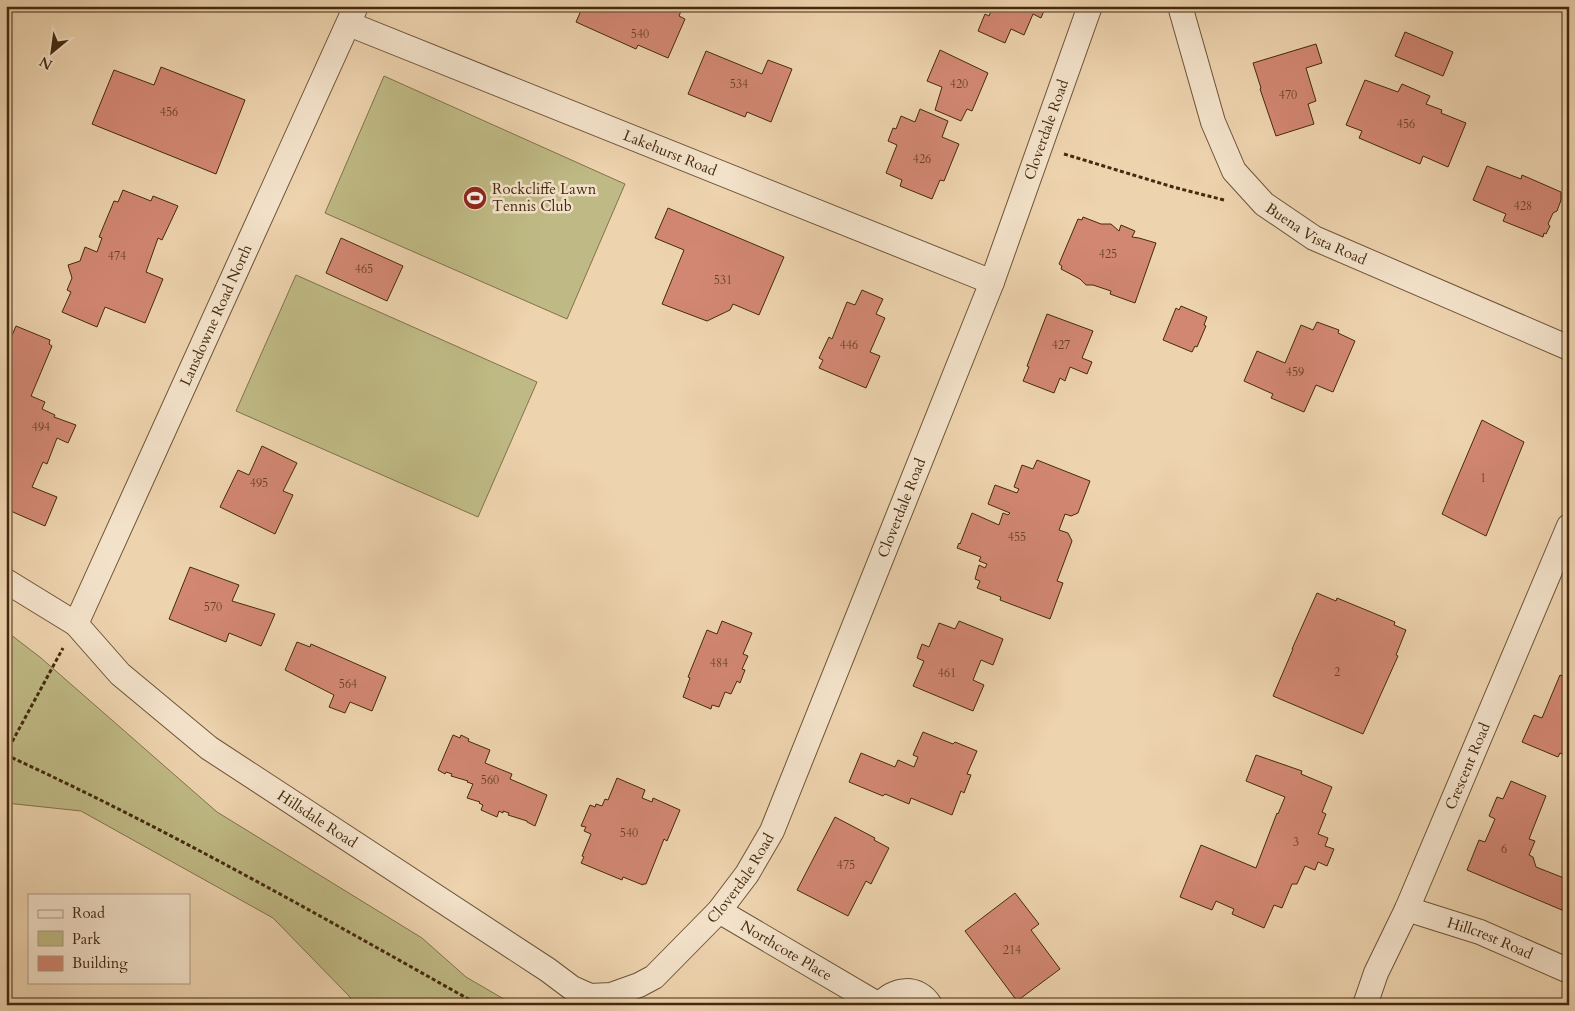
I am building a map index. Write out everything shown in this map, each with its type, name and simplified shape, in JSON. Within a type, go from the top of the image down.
[{"type":"street","name":"Cloverdale Road","points":[[654,977],[719,911],[747,874],[772,831],[992,282],[1090,6]]},
{"type":"street","name":"Buena Vista Road","points":[[1180,6],[1213,122],[1234,171],[1264,204],[1314,238],[1569,348]]},
{"type":"street","name":"Lakehurst Road","points":[[352,15],[992,282]]},
{"type":"street","name":"Lansdowne Road North","points":[[76,624],[352,15]]},
{"type":"street","name":"Crescent Road","points":[[1364,1005],[1376,973],[1407,909],[1569,526]]},
{"type":"street","name":"Hillsdale Road","points":[[6,581],[76,624],[120,674],[208,748],[548,970],[572,988],[590,996],[611,995],[639,985],[654,977]]},
{"type":"street","name":"Hillcrest Road","points":[[1407,909],[1480,932],[1569,971]]},
{"type":"street","name":"Northcote Place","points":[[719,911],[880,1005],[885,998],[893,993],[902,991],[912,991],[920,994],[930,1005]]},
{"type":"path","points":[[1040,147],[1173,188],[1226,200]]},
{"type":"path","points":[[76,624],[6,754],[108,804],[350,933],[479,1005]]},
{"type":"green space","name":"Rockcliffe Lawn Tennis Club","points":[[384,76],[625,184],[567,319],[325,213]]},
{"type":"green space","points":[[296,275],[537,382],[478,517],[236,411]]},
{"type":"green space","points":[[6,631],[41,658],[217,812],[422,938],[466,977],[514,1005],[355,1005],[349,996],[273,918],[81,811],[6,803]]},
{"type":"building","points":[[583,6],[683,6],[679,16],[685,19],[668,58],[638,45],[636,49],[576,22]]},
{"type":"building","points":[[993,6],[1046,6],[1041,18],[1033,14],[1024,35],[1011,29],[1005,43],[978,31],[985,14],[989,16]]},
{"type":"building","points":[[1405,32],[1453,52],[1443,76],[1395,56]]},
{"type":"building","points":[[1316,44],[1322,63],[1306,68],[1316,101],[1308,104],[1314,124],[1276,136],[1253,63]]},
{"type":"building","points":[[940,50],[988,73],[972,111],[967,109],[961,121],[935,110],[942,87],[927,81]]},
{"type":"building","points":[[706,51],[762,74],[768,60],[792,69],[771,122],[747,112],[745,117],[688,94]]},
{"type":"building","points":[[161,67],[245,100],[216,174],[92,124],[114,70],[154,85]]},
{"type":"building","points":[[1365,80],[1398,92],[1402,84],[1430,96],[1426,104],[1442,110],[1441,113],[1466,123],[1448,167],[1423,156],[1420,164],[1359,138],[1362,131],[1346,125]]},
{"type":"building","points":[[920,109],[948,121],[942,137],[959,144],[944,181],[940,180],[932,199],[900,186],[902,180],[886,173],[897,145],[888,141],[893,128],[896,129],[901,116],[915,122]]},
{"type":"building","points":[[1487,166],[1521,179],[1522,175],[1561,192],[1561,200],[1557,211],[1553,213],[1548,224],[1550,226],[1543,237],[1503,221],[1506,214],[1473,200]]},
{"type":"building","points":[[123,190],[151,201],[153,196],[178,206],[162,240],[158,238],[146,272],[163,279],[145,323],[105,307],[97,327],[62,312],[71,292],[67,290],[72,278],[68,265],[80,261],[85,247],[97,252],[102,238],[99,237],[114,201],[118,202]]},
{"type":"building","points":[[668,208],[784,257],[759,315],[733,304],[730,310],[707,321],[662,304],[684,250],[655,238]]},
{"type":"building","points":[[1083,217],[1101,224],[1111,224],[1119,231],[1121,225],[1135,231],[1132,237],[1156,243],[1135,303],[1110,294],[1111,291],[1093,285],[1086,285],[1080,279],[1061,269],[1062,266],[1059,264],[1078,219],[1082,220]]},
{"type":"building","points":[[341,238],[403,266],[387,301],[326,273]]},
{"type":"building","points":[[862,290],[883,299],[876,314],[885,318],[870,352],[880,356],[866,388],[819,368],[823,360],[819,358],[829,337],[832,339],[847,302],[855,305]]},
{"type":"building","points":[[1181,306],[1207,317],[1204,325],[1206,326],[1197,347],[1195,346],[1192,352],[1163,340],[1176,308],[1179,310]]},
{"type":"building","points":[[1047,314],[1093,331],[1082,358],[1092,362],[1087,374],[1070,367],[1065,381],[1060,378],[1054,393],[1023,381]]},
{"type":"building","points":[[1317,322],[1339,330],[1338,333],[1355,341],[1333,392],[1316,385],[1304,412],[1271,398],[1273,394],[1244,381],[1257,351],[1285,363],[1301,325],[1313,330]]},
{"type":"building","points":[[16,326],[50,340],[49,344],[52,346],[31,396],[45,402],[42,409],[55,415],[54,417],[76,425],[68,443],[57,438],[47,464],[43,462],[32,487],[57,497],[45,526],[6,509],[6,349]]},
{"type":"building","points":[[1482,420],[1524,442],[1486,536],[1442,514]]},
{"type":"building","points":[[262,446],[297,463],[283,491],[293,495],[275,534],[220,507],[238,470],[249,475]]},
{"type":"building","points":[[1037,460],[1090,481],[1078,513],[1071,516],[1065,514],[1059,530],[1068,533],[1072,541],[1057,581],[1063,583],[1050,619],[1000,600],[1001,597],[977,588],[980,581],[975,579],[979,565],[985,568],[987,564],[979,561],[981,557],[957,548],[972,513],[999,525],[1003,513],[1008,515],[1010,513],[988,504],[995,485],[1017,493],[1019,489],[1014,487],[1022,465],[1033,469]]},
{"type":"building","points":[[190,567],[239,585],[232,601],[275,614],[261,646],[229,633],[226,642],[169,619]]},
{"type":"building","points":[[1317,593],[1336,601],[1337,598],[1395,622],[1394,625],[1406,630],[1396,655],[1398,656],[1363,734],[1273,696]]},
{"type":"building","points":[[722,621],[752,633],[743,654],[748,656],[742,669],[745,670],[740,683],[737,681],[731,694],[725,692],[719,707],[712,705],[711,709],[683,697],[690,678],[688,677],[707,630],[717,634]]},
{"type":"building","points":[[959,621],[1003,639],[993,665],[981,660],[973,680],[984,685],[973,711],[913,686],[924,661],[917,658],[922,644],[929,647],[939,623],[955,629]]},
{"type":"building","points":[[297,642],[310,647],[311,644],[386,677],[372,711],[350,702],[345,713],[329,707],[334,695],[285,670]]},
{"type":"building","points":[[1560,675],[1569,678],[1569,757],[1560,753],[1558,757],[1522,742],[1534,715],[1542,718]]},
{"type":"building","points":[[923,732],[977,751],[967,774],[971,775],[964,793],[961,791],[952,815],[911,798],[909,804],[849,782],[861,753],[895,767],[898,760],[914,767],[918,757],[913,755]]},
{"type":"building","points":[[453,735],[460,738],[461,735],[469,739],[468,741],[490,750],[485,763],[512,774],[510,779],[547,795],[535,826],[503,811],[503,813],[499,811],[497,817],[481,810],[483,805],[480,802],[467,798],[473,784],[438,770]]},
{"type":"building","points":[[1256,755],[1302,771],[1301,774],[1332,787],[1322,812],[1326,814],[1318,834],[1328,838],[1325,846],[1334,849],[1327,866],[1318,862],[1315,870],[1305,866],[1297,884],[1292,884],[1282,908],[1274,905],[1264,928],[1232,914],[1234,909],[1216,901],[1212,910],[1180,897],[1201,845],[1256,868],[1285,797],[1246,781]]},
{"type":"building","points":[[617,778],[645,790],[642,798],[652,802],[653,798],[680,810],[667,841],[664,839],[646,884],[643,885],[623,877],[622,880],[581,863],[591,834],[584,831],[586,827],[581,826],[590,805],[595,807],[596,804],[602,806],[605,799],[608,800]]},
{"type":"building","points":[[1511,781],[1546,796],[1529,839],[1535,841],[1529,855],[1533,857],[1536,867],[1569,880],[1569,913],[1467,870],[1479,840],[1485,842],[1495,819],[1489,816],[1497,797],[1503,799]]},
{"type":"building","points":[[835,817],[875,838],[874,840],[889,848],[871,884],[866,881],[848,916],[797,890]]},
{"type":"building","points":[[1015,893],[1039,924],[1031,930],[1060,969],[1017,1001],[965,931]]},
{"type":"place","name":"Rockcliffe Lawn Tennis Club","points":[[475,198]]}]
